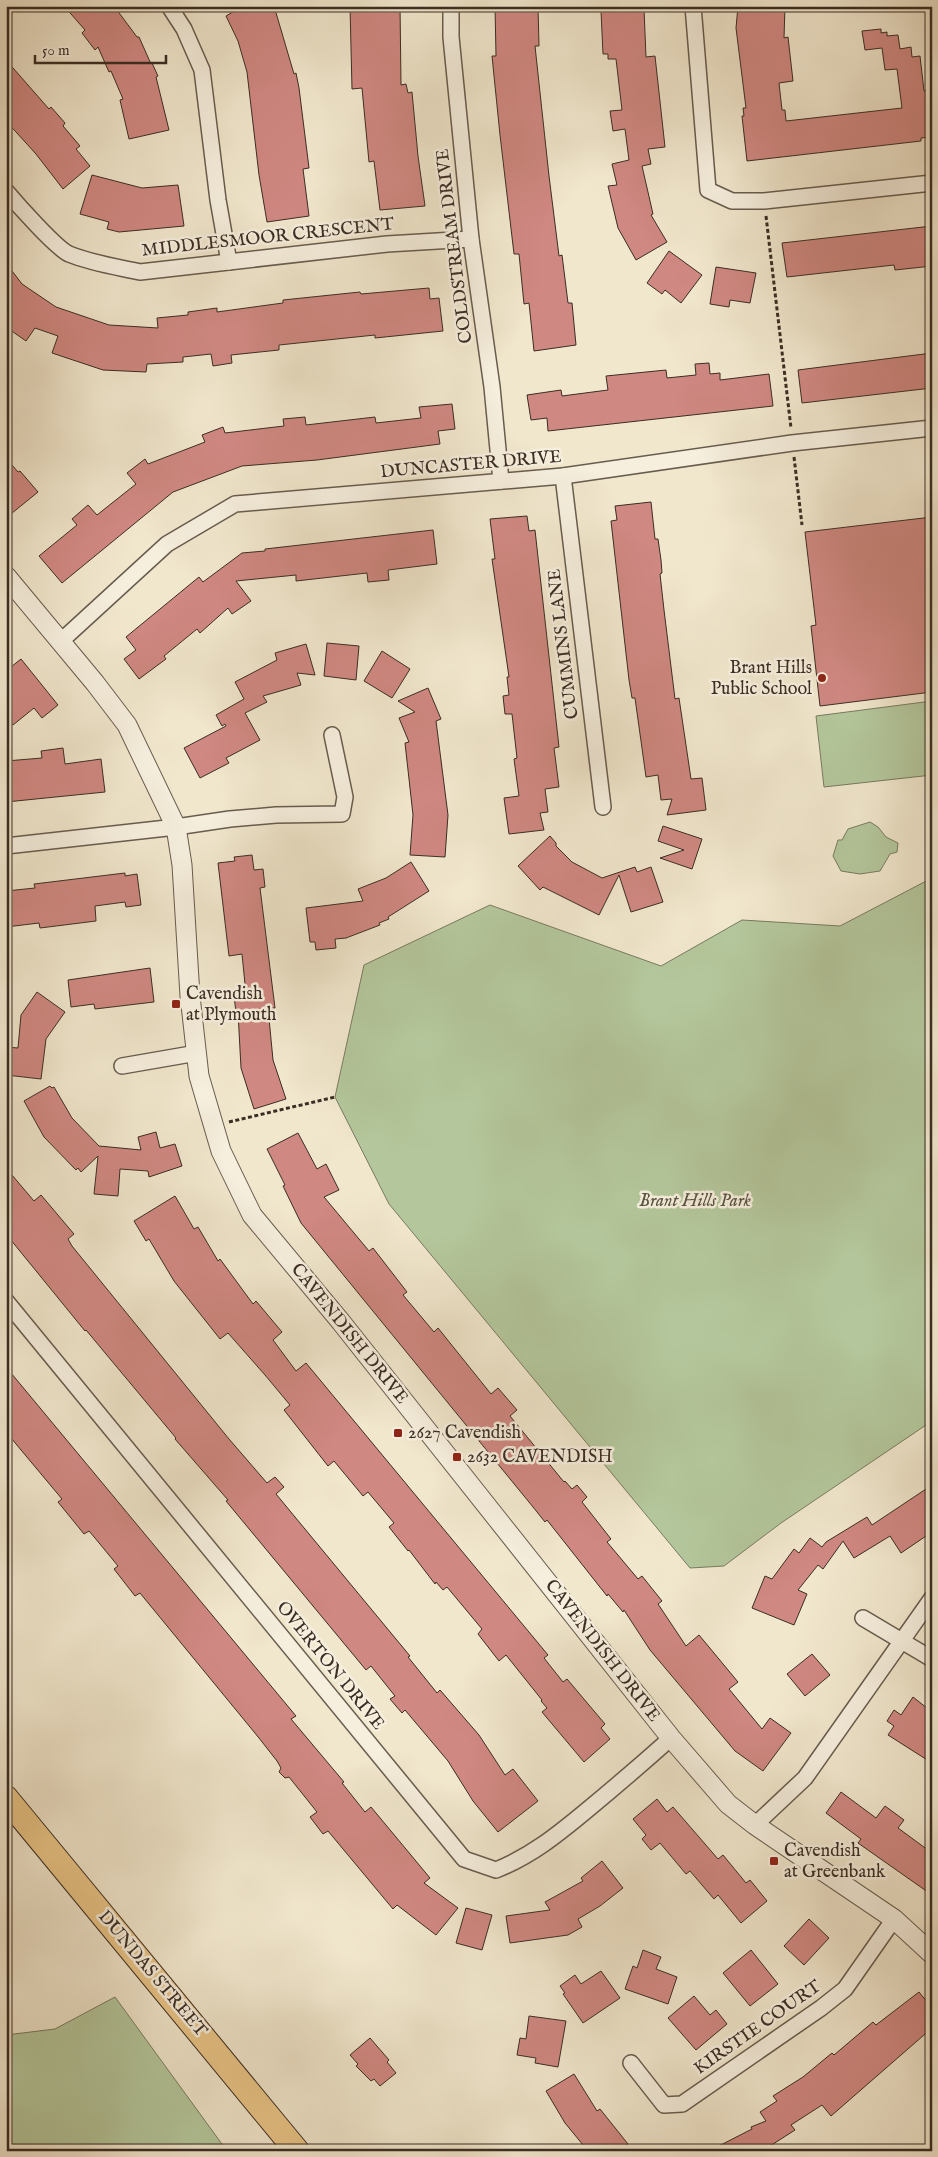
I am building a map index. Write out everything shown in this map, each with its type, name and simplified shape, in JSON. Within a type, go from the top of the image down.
[{"type":"main road","name":"DUNDAS STREET","points":[[6,1798],[297,2151]]},
{"type":"street","points":[[169,6],[184,29],[202,70],[218,200],[229,262]]},
{"type":"street","name":"COLDSTREAM DRIVE","points":[[452,6],[451,36],[471,239],[492,387],[501,481]]},
{"type":"street","points":[[692,6],[708,190],[732,201],[764,201],[932,183]]},
{"type":"street","name":"MIDDLESMOOR CRESCENT","points":[[6,191],[20,208],[67,253],[113,267],[140,272],[387,244],[471,239]]},
{"type":"street","name":"DUNCASTER DRIVE","points":[[60,642],[167,544],[235,504],[564,476],[792,443],[932,428]]},
{"type":"street","name":"CUMMINS LANE","points":[[564,476],[603,807]]},
{"type":"street","name":"CAVENDISH DRIVE","points":[[6,576],[127,725],[176,827],[182,865],[190,996],[199,1076],[221,1151],[252,1215],[341,1322],[671,1738],[728,1804],[755,1825],[894,1919],[932,1954]]},
{"type":"street","points":[[6,846],[230,819],[276,815],[342,814],[345,797],[332,735]]},
{"type":"street","points":[[122,1066],[197,1053]]},
{"type":"street","name":"OVERTON DRIVE","points":[[6,1301],[464,1859],[496,1870],[520,1860],[548,1842],[612,1790],[671,1738]]},
{"type":"street","points":[[755,1825],[805,1778],[932,1598]]},
{"type":"street","points":[[863,1618],[932,1660]]},
{"type":"street","name":"KIRSTIE COURT","points":[[631,2063],[664,2105],[682,2104],[821,2008],[845,1989],[894,1919]]},
{"type":"path","points":[[764,201],[802,525]]},
{"type":"path","points":[[927,786],[932,791]]},
{"type":"path","points":[[214,1126],[335,1096]]},
{"type":"green space","points":[[932,701],[932,775],[824,787],[816,716]]},
{"type":"green space","points":[[870,822],[878,827],[886,837],[898,843],[897,852],[890,854],[880,871],[860,874],[841,871],[833,856],[838,840],[842,840],[848,829]]},
{"type":"green space","name":"Brant Hills Park","points":[[932,878],[932,1421],[781,1523],[724,1566],[690,1568],[389,1204],[335,1097],[364,965],[490,905],[661,966],[742,920],[840,926]]},
{"type":"green space","points":[[115,1997],[227,2151],[6,2151],[6,2035],[55,2029]]},
{"type":"building","points":[[64,6],[114,6],[137,37],[139,37],[158,76],[156,77],[169,130],[129,139],[120,100],[123,99],[111,71],[109,72],[98,47],[95,50],[82,33],[85,30]]},
{"type":"building","points":[[234,6],[274,6],[294,74],[296,73],[299,88],[309,168],[303,169],[309,216],[267,222],[259,175],[247,72],[238,41],[226,16],[236,10]]},
{"type":"building","points":[[350,6],[400,6],[401,85],[406,84],[408,93],[412,92],[425,206],[380,210],[374,161],[369,162],[362,88],[352,89]]},
{"type":"building","points":[[495,6],[538,6],[539,46],[535,46],[549,176],[559,256],[562,255],[568,303],[572,303],[576,345],[534,351],[529,303],[524,304],[519,254],[514,254],[500,135],[492,56],[496,56]]},
{"type":"building","points":[[738,6],[785,6],[784,38],[788,37],[793,81],[779,83],[782,110],[785,110],[786,121],[902,108],[897,69],[885,70],[882,48],[865,50],[862,31],[881,29],[881,33],[887,32],[887,36],[898,35],[900,49],[911,47],[912,57],[920,56],[924,91],[932,90],[932,137],[921,138],[921,141],[747,161],[742,116],[744,116],[743,108],[746,108],[736,28]]},
{"type":"building","points":[[644,9],[646,57],[655,56],[665,147],[648,149],[651,164],[642,166],[653,214],[651,215],[667,242],[636,260],[618,228],[608,186],[617,185],[612,164],[629,160],[625,129],[613,131],[610,111],[622,110],[616,59],[608,59],[608,54],[603,54],[601,11]]},
{"type":"building","points":[[6,60],[49,109],[51,107],[65,123],[63,126],[80,146],[76,149],[90,166],[63,189],[36,154],[6,121]]},
{"type":"building","points":[[92,175],[142,188],[178,185],[184,226],[119,232],[107,229],[109,222],[80,214]]},
{"type":"building","points":[[932,226],[932,266],[895,270],[894,265],[787,277],[782,243]]},
{"type":"building","points":[[669,251],[702,275],[681,303],[665,290],[662,294],[647,283]]},
{"type":"building","points":[[6,263],[22,284],[56,307],[109,325],[158,328],[157,318],[188,315],[188,312],[217,308],[217,312],[283,303],[283,300],[360,292],[361,294],[429,288],[430,299],[439,298],[443,331],[375,338],[375,335],[279,345],[279,350],[231,355],[232,363],[213,366],[211,354],[183,357],[183,362],[147,364],[146,372],[103,370],[52,353],[58,336],[35,328],[26,341],[6,327]]},
{"type":"building","points":[[716,267],[756,273],[750,303],[730,300],[729,307],[710,304]]},
{"type":"building","points":[[932,353],[932,388],[802,403],[798,370]]},
{"type":"building","points":[[709,363],[710,374],[720,373],[720,380],[769,374],[773,406],[548,431],[547,418],[531,420],[527,395],[561,390],[562,396],[608,390],[606,376],[666,370],[667,378],[696,375],[695,364]]},
{"type":"building","points":[[452,404],[455,429],[438,431],[440,444],[317,460],[242,466],[173,492],[62,583],[39,556],[77,525],[72,519],[88,505],[97,515],[136,484],[127,473],[145,459],[148,464],[205,442],[202,435],[223,427],[225,433],[284,426],[283,419],[305,417],[306,425],[375,417],[376,423],[421,418],[419,407]]},
{"type":"building","points":[[6,458],[38,492],[6,518]]},
{"type":"building","points":[[651,502],[655,539],[658,539],[661,560],[662,573],[660,574],[675,699],[679,698],[691,779],[702,778],[706,810],[667,815],[672,799],[661,800],[658,775],[646,777],[635,698],[632,698],[629,680],[611,521],[617,520],[615,506]]},
{"type":"building","points":[[527,516],[529,531],[535,530],[559,747],[554,748],[559,787],[545,789],[548,812],[540,813],[544,830],[509,834],[504,798],[519,796],[514,759],[517,758],[512,714],[505,714],[503,696],[509,695],[507,677],[509,677],[492,559],[495,559],[490,519]]},
{"type":"building","points":[[932,517],[932,692],[820,706],[811,626],[816,625],[805,532]]},
{"type":"building","points":[[433,530],[437,564],[388,570],[389,580],[368,582],[367,573],[296,581],[296,575],[236,581],[251,601],[232,614],[228,608],[200,633],[197,629],[164,656],[166,659],[139,679],[124,659],[136,650],[126,637],[199,577],[203,582],[242,553]]},
{"type":"building","points":[[327,643],[359,646],[356,680],[324,676]]},
{"type":"building","points":[[306,644],[315,675],[297,673],[301,685],[263,696],[267,702],[245,713],[260,740],[226,758],[229,763],[200,778],[184,748],[226,726],[225,724],[222,726],[216,715],[244,699],[235,682],[277,660],[275,653]]},
{"type":"building","points":[[382,651],[410,669],[392,698],[364,681]]},
{"type":"building","points":[[21,659],[58,705],[42,718],[34,708],[13,725],[6,717],[6,671]]},
{"type":"building","points":[[428,688],[441,719],[436,721],[448,815],[445,857],[410,855],[413,815],[405,743],[409,742],[399,718],[415,712],[398,701]]},
{"type":"building","points":[[63,748],[65,764],[101,759],[105,792],[6,802],[6,761],[42,758],[41,751]]},
{"type":"building","points":[[663,826],[702,839],[692,869],[660,858],[684,850],[658,841]]},
{"type":"building","points":[[550,836],[556,843],[556,846],[572,862],[602,878],[635,867],[637,872],[651,867],[663,902],[631,912],[619,875],[599,915],[543,887],[540,890],[518,866]]},
{"type":"building","points":[[252,855],[254,870],[263,869],[265,887],[260,888],[275,1008],[268,1008],[273,1060],[286,1099],[254,1109],[241,1068],[238,1012],[236,1013],[234,995],[246,994],[242,954],[229,956],[218,863],[235,861],[234,857]]},
{"type":"building","points":[[411,862],[429,891],[388,917],[389,919],[379,923],[380,925],[346,938],[335,939],[336,948],[316,950],[315,942],[310,942],[306,908],[363,901],[358,889],[386,878]]},
{"type":"building","points":[[125,873],[125,876],[137,874],[141,905],[126,907],[125,902],[95,906],[96,921],[40,928],[39,923],[6,927],[6,891],[35,888],[34,884]]},
{"type":"building","points":[[150,968],[154,1002],[95,1009],[94,1004],[71,1007],[68,980]]},
{"type":"building","points":[[37,992],[65,1012],[46,1039],[41,1079],[6,1075],[6,1047],[18,1048],[21,1015]]},
{"type":"building","points":[[50,1086],[54,1087],[72,1118],[99,1146],[141,1150],[138,1137],[156,1132],[160,1148],[175,1144],[182,1166],[149,1177],[148,1171],[120,1169],[118,1196],[94,1194],[98,1156],[81,1172],[78,1168],[76,1170],[44,1137],[24,1101]]},
{"type":"building","points":[[298,1133],[317,1169],[326,1164],[339,1190],[324,1197],[369,1251],[373,1248],[407,1292],[403,1295],[434,1332],[438,1328],[491,1394],[498,1388],[517,1410],[510,1416],[564,1482],[572,1489],[577,1485],[587,1497],[582,1502],[611,1539],[607,1542],[638,1579],[642,1576],[662,1601],[658,1604],[686,1646],[699,1635],[738,1682],[729,1689],[762,1729],[770,1718],[791,1733],[763,1771],[735,1751],[650,1650],[624,1610],[623,1612],[608,1594],[607,1596],[547,1520],[545,1522],[301,1223],[267,1149]]},
{"type":"building","points":[[6,1168],[34,1201],[41,1195],[74,1234],[68,1239],[72,1246],[229,1439],[267,1483],[275,1477],[284,1487],[276,1494],[410,1656],[408,1657],[437,1693],[440,1690],[479,1735],[505,1775],[513,1769],[538,1801],[498,1832],[473,1801],[448,1761],[405,1710],[402,1713],[390,1699],[395,1696],[371,1666],[366,1670],[226,1501],[228,1500],[175,1439],[6,1234]]},
{"type":"building","points":[[175,1196],[194,1229],[198,1227],[218,1261],[220,1259],[253,1304],[256,1301],[282,1332],[273,1340],[296,1371],[306,1363],[548,1655],[544,1658],[563,1682],[567,1679],[605,1724],[601,1728],[610,1739],[584,1762],[542,1712],[547,1708],[542,1700],[506,1655],[499,1661],[478,1634],[482,1629],[447,1587],[443,1590],[436,1582],[435,1584],[389,1527],[394,1523],[368,1492],[363,1496],[334,1461],[328,1466],[284,1410],[290,1405],[228,1333],[220,1339],[174,1281],[149,1239],[146,1241],[134,1221]]},
{"type":"building","points":[[6,1367],[296,1716],[291,1719],[344,1782],[342,1783],[365,1812],[371,1807],[430,1878],[424,1883],[458,1908],[436,1935],[397,1905],[393,1909],[328,1831],[323,1834],[310,1817],[317,1812],[289,1777],[285,1778],[279,1772],[281,1768],[277,1761],[259,1738],[140,1593],[135,1596],[114,1569],[118,1566],[95,1538],[89,1531],[84,1534],[58,1502],[62,1499],[6,1432]]},
{"type":"building","points":[[932,1485],[932,1532],[901,1553],[890,1536],[854,1558],[843,1541],[823,1569],[818,1565],[798,1590],[807,1594],[794,1625],[752,1608],[765,1576],[772,1579],[794,1549],[799,1553],[810,1538],[822,1547],[826,1542],[867,1517],[872,1525]]},
{"type":"building","points":[[812,1654],[830,1675],[805,1696],[787,1674]]},
{"type":"building","points":[[913,1697],[932,1712],[932,1763],[888,1735],[894,1726],[887,1721],[894,1710],[901,1715]]},
{"type":"building","points":[[841,1792],[876,1818],[885,1806],[904,1820],[898,1828],[932,1853],[932,1895],[858,1843],[861,1839],[826,1813]]},
{"type":"building","points":[[657,1799],[667,1812],[673,1807],[718,1859],[723,1855],[746,1883],[750,1880],[767,1901],[741,1923],[718,1895],[714,1899],[690,1871],[686,1874],[660,1843],[651,1850],[642,1839],[646,1835],[633,1819]]},
{"type":"building","points":[[602,1861],[623,1888],[600,1906],[578,1919],[582,1927],[568,1935],[510,1943],[506,1916],[550,1910],[545,1902],[583,1881],[581,1878]]},
{"type":"building","points":[[466,1908],[492,1915],[482,1950],[456,1943]]},
{"type":"building","points":[[809,1919],[829,1938],[804,1965],[784,1946]]},
{"type":"building","points":[[643,1950],[661,1957],[656,1969],[677,1977],[668,2004],[625,1989],[633,1966],[637,1968]]},
{"type":"building","points":[[751,1950],[778,1984],[750,2006],[723,1973]]},
{"type":"building","points":[[601,1971],[620,1998],[583,2023],[563,1994],[565,1993],[560,1986],[575,1975],[581,1984]]},
{"type":"building","points":[[919,1992],[932,2008],[932,2028],[831,2116],[822,2105],[791,2125],[795,2130],[770,2146],[772,2151],[709,2151],[752,2129],[751,2127],[766,2121],[760,2112],[777,2101],[773,2096],[803,2077],[832,2053],[834,2055],[873,2022],[876,2025]]},
{"type":"building","points":[[694,1996],[710,2015],[716,2010],[727,2024],[696,2050],[668,2018]]},
{"type":"building","points":[[529,2016],[566,2021],[558,2067],[535,2063],[536,2058],[517,2055],[520,2038],[526,2039]]},
{"type":"building","points":[[370,2038],[389,2060],[387,2062],[396,2073],[380,2086],[374,2079],[371,2081],[356,2066],[358,2064],[350,2055]]},
{"type":"building","points":[[574,2074],[597,2111],[600,2109],[628,2144],[619,2151],[588,2151],[565,2123],[546,2091]]},
{"type":"place","name":"Brant Hills Public School","points":[[822,678]]},
{"type":"place","name":"Cavendish at Plymouth","points":[[176,1004]]},
{"type":"place","name":"2627 Cavendish","points":[[398,1433]]},
{"type":"place","name":"2632 CAVENDISH","points":[[457,1457]]},
{"type":"place","name":"Cavendish at Greenbank","points":[[774,1861]]}]
